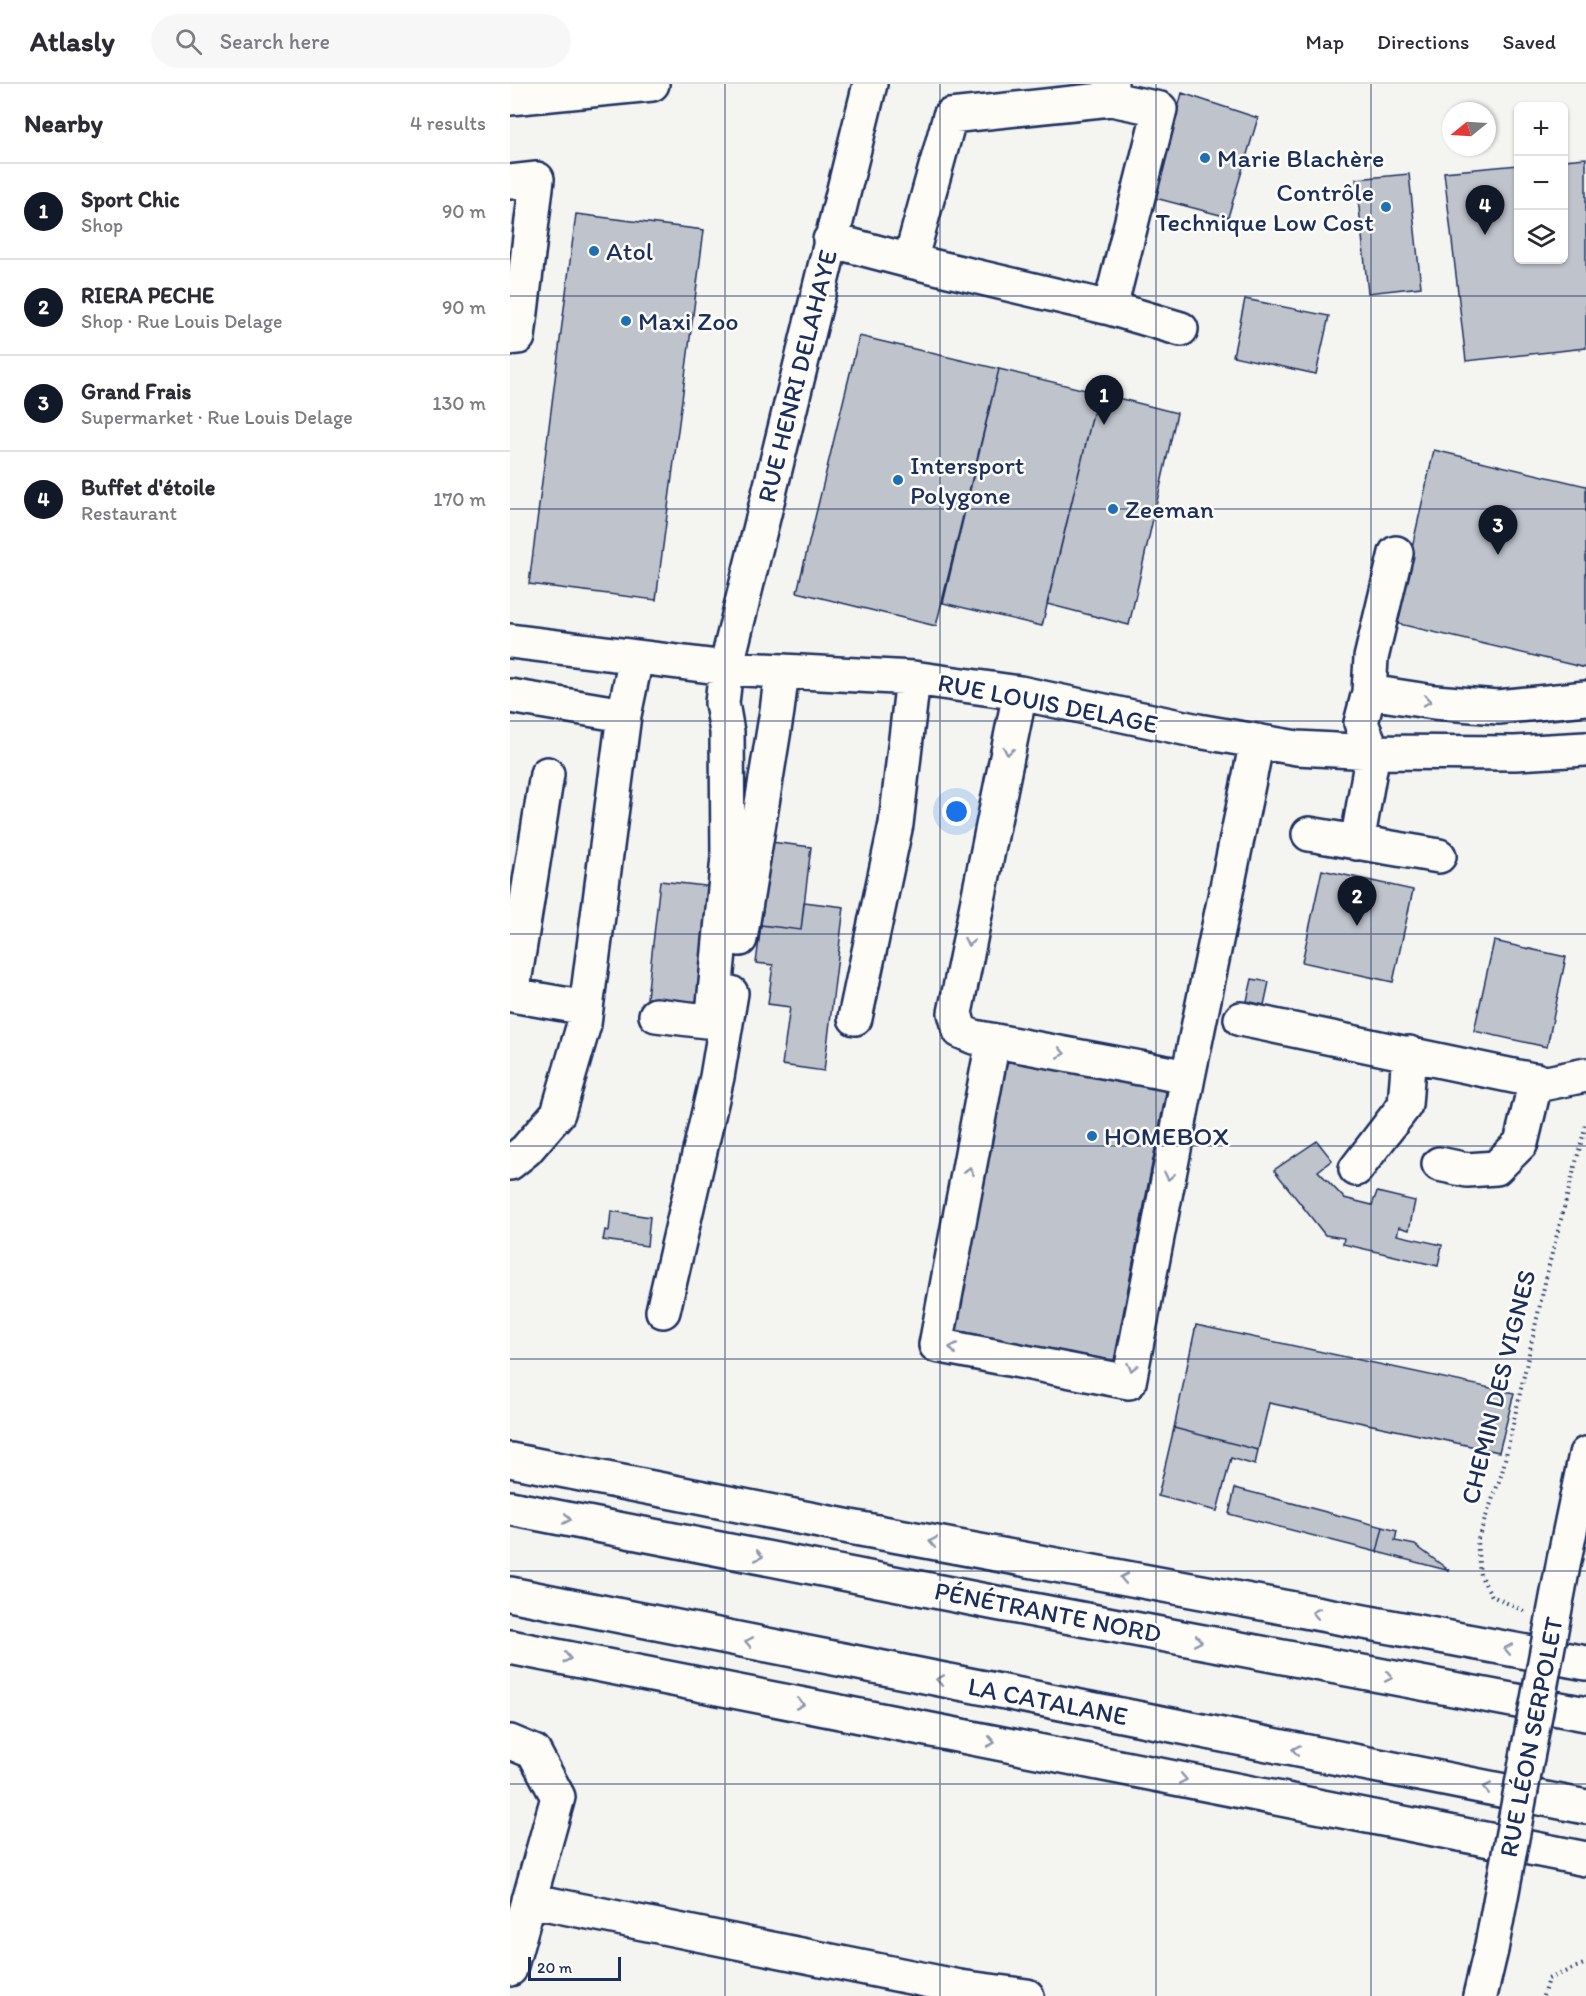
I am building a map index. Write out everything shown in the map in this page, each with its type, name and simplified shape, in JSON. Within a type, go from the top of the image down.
[{"type":"main road","points":[[510,98],[652,84]]},
{"type":"main road","name":"RUE HENRI DELAHAYE","points":[[656,1015],[706,1021],[713,1014],[728,857],[727,732],[722,704],[726,668],[870,84]]},
{"type":"main road","points":[[910,261],[950,116],[1006,97],[1111,92],[1160,109],[1110,308]]},
{"type":"main road","points":[[510,182],[537,179],[518,337],[510,338]]},
{"type":"main road","points":[[830,240],[1110,308],[1181,329]]},
{"type":"main road","points":[[1357,843],[1373,752],[1361,723],[1369,692],[1371,658],[1396,553]]},
{"type":"main road","name":"RUE LOUIS DELAGE","points":[[510,641],[726,668],[914,678],[1020,693],[1198,731],[1297,748],[1373,752],[1515,753],[1586,749]]},
{"type":"main road","points":[[510,1163],[526,1150],[558,1113],[584,1024],[624,715],[636,658]]},
{"type":"main road","points":[[663,1311],[717,1077],[782,671]]},
{"type":"main road","points":[[855,1018],[896,824],[914,678]]},
{"type":"main road","points":[[1369,692],[1434,702],[1498,707],[1586,698]]},
{"type":"main road","points":[[1020,693],[955,1013],[960,1030],[974,1037],[993,1041],[1188,1077]]},
{"type":"main road","points":[[510,696],[624,715]]},
{"type":"main road","points":[[993,1041],[936,1345],[1129,1382],[1188,1077],[1257,741]]},
{"type":"main road","points":[[547,774],[512,995],[586,1008]]},
{"type":"main road","points":[[1310,834],[1439,856]]},
{"type":"main road","points":[[1241,1019],[1547,1083],[1586,1075]]},
{"type":"main road","points":[[1356,1169],[1404,1105],[1409,1053]]},
{"type":"main road","points":[[1439,1164],[1467,1170],[1496,1168],[1521,1143],[1536,1080]]},
{"type":"main road","name":"RUE LÉON SERPOLET","points":[[1480,1996],[1491,1950],[1586,1454]]},
{"type":"main road","name":"PÉNÉTRANTE NORD","points":[[510,1460],[862,1529],[1586,1663]]},
{"type":"main road","name":"PÉNÉTRANTE NORD","points":[[510,1508],[996,1603],[1586,1714]]},
{"type":"main road","name":"LA CATALANE","points":[[510,1594],[1586,1807]]},
{"type":"main road","name":"LA CATALANE","points":[[510,1647],[1586,1859]]},
{"type":"main road","points":[[510,1742],[534,1752],[558,1797],[521,1909],[510,1969]]},
{"type":"main road","points":[[521,1909],[1027,1996]]},
{"type":"path","name":"CHEMIN DES VIGNES","points":[[1534,1616],[1492,1596],[1479,1575],[1477,1541],[1502,1473],[1549,1265],[1586,1124]]},
{"type":"path","points":[[1543,1996],[1548,1980],[1586,1963]]},
{"type":"building","name":"Marie Blachère","points":[[1182,93],[1258,118],[1228,217],[1155,198]]},
{"type":"building","points":[[1586,158],[1586,348],[1466,361],[1444,172],[1514,165],[1514,264],[1568,264],[1568,160]]},
{"type":"building","name":"Contrôle Technique Low Cost","points":[[1409,174],[1421,287],[1368,293],[1356,179]]},
{"type":"building","points":[[576,214],[704,230],[656,600],[529,584]]},
{"type":"building","points":[[1245,299],[1329,316],[1316,374],[1233,356]]},
{"type":"building","name":"Intersport Polygone","points":[[859,336],[999,369],[936,626],[797,592]]},
{"type":"building","points":[[999,369],[1098,393],[1042,626],[943,603]]},
{"type":"building","name":"Zeeman","points":[[1098,393],[1177,413],[1129,625],[1047,604]]},
{"type":"building","points":[[1434,450],[1586,486],[1586,668],[1395,623]]},
{"type":"building","points":[[771,842],[811,847],[801,930],[761,925]]},
{"type":"building","points":[[1322,870],[1413,890],[1393,982],[1302,962]]},
{"type":"building","points":[[660,881],[714,887],[701,1005],[647,998]]},
{"type":"building","points":[[804,902],[844,907],[824,1071],[782,1065],[790,1007],[768,1004],[773,965],[756,963],[761,925],[801,930]]},
{"type":"building","points":[[1494,941],[1566,957],[1547,1047],[1474,1031]]},
{"type":"building","points":[[1252,979],[1269,982],[1264,1005],[1247,1001]]},
{"type":"building","points":[[1006,1056],[1167,1087],[1114,1361],[954,1330]]},
{"type":"building","points":[[1317,1141],[1332,1160],[1318,1171],[1344,1198],[1372,1205],[1377,1192],[1415,1201],[1409,1230],[1399,1227],[1397,1235],[1442,1245],[1438,1266],[1343,1244],[1344,1238],[1325,1235],[1274,1170]]},
{"type":"building","points":[[611,1211],[650,1217],[647,1246],[603,1240],[605,1230],[609,1231]]},
{"type":"building","points":[[1196,1325],[1514,1393],[1499,1452],[1269,1403],[1258,1450],[1174,1428]]},
{"type":"building","points":[[1174,1428],[1258,1450],[1255,1465],[1231,1458],[1217,1511],[1158,1496]]},
{"type":"building","points":[[1235,1488],[1383,1527],[1377,1552],[1229,1514]]},
{"type":"building","points":[[1383,1527],[1397,1531],[1395,1541],[1415,1545],[1450,1571],[1377,1552]]},
{"type":"place","name":"Marie Blachère","points":[[1205,158]]},
{"type":"place","name":"Contrôle Technique Low Cost","points":[[1386,207]]},
{"type":"place","name":"Buffet d'étoile","points":[[1485,235]]},
{"type":"place","name":"Atol","points":[[594,251]]},
{"type":"place","name":"Maxi Zoo","points":[[626,321]]},
{"type":"place","name":"Sport Chic","points":[[1104,425]]},
{"type":"place","name":"Intersport Polygone","points":[[898,480]]},
{"type":"place","name":"Zeeman","points":[[1113,509]]},
{"type":"place","name":"Grand Frais","points":[[1498,555]]},
{"type":"place","name":"RIERA PECHE","points":[[1357,926]]},
{"type":"place","name":"HOMEBOX","points":[[1092,1136]]}]
